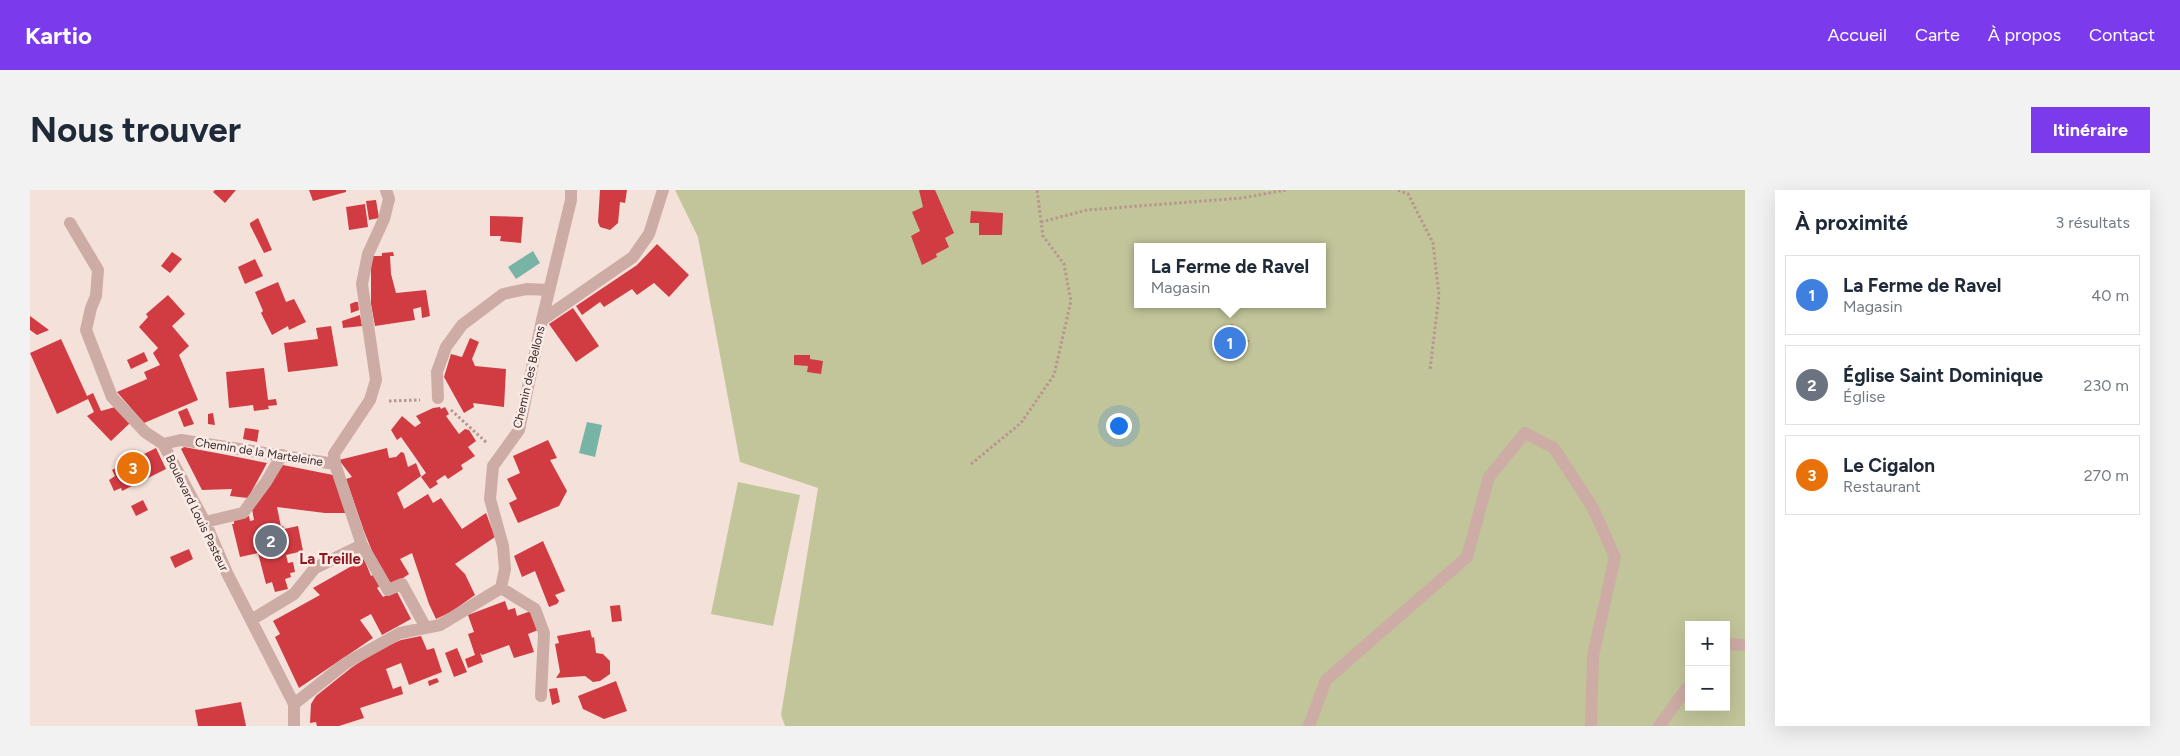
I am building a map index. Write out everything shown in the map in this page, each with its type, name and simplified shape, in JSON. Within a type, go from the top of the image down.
[{"type":"street","name":"Chemin de la Marteleine","points":[[163,444],[181,440],[335,464],[334,454],[370,400],[376,380],[362,284],[368,254],[389,199],[386,190]]},
{"type":"street","name":"Chemin des Bellons","points":[[501,588],[505,569],[503,546],[490,499],[494,466],[519,430],[542,320],[571,200],[571,190]]},
{"type":"street","points":[[542,320],[633,257],[649,234],[663,190]]},
{"type":"street","name":"Boulevard Louis Pasteur","points":[[70,223],[98,270],[96,296],[86,330],[112,397],[145,432],[163,444],[205,522],[227,573],[294,704]]},
{"type":"street","points":[[438,398],[437,372],[446,347],[462,325],[503,294],[527,289],[549,290]]},
{"type":"street","points":[[1309,726],[1326,680],[1467,557],[1489,477],[1525,433],[1554,448],[1593,508],[1615,557],[1593,656],[1591,726]]},
{"type":"street","points":[[205,522],[243,514],[266,482],[282,455]]},
{"type":"street","points":[[335,464],[362,545],[388,590],[402,584],[426,628]]},
{"type":"street","points":[[251,620],[294,594],[315,568],[362,545]]},
{"type":"street","points":[[294,726],[294,704],[346,663],[400,633],[440,625],[501,588],[535,609],[544,633],[541,696]]},
{"type":"street","points":[[1730,644],[1745,645]]},
{"type":"street","points":[[1659,726],[1685,690]]},
{"type":"path","points":[[971,464],[1021,423],[1054,375],[1071,301],[1064,264],[1043,236],[1037,190]]},
{"type":"path","points":[[1041,222],[1087,210],[1242,198],[1286,190]]},
{"type":"path","points":[[1398,190],[1408,194],[1434,243],[1439,295],[1430,370]]},
{"type":"path","points":[[370,400],[412,401],[438,398],[500,456]]},
{"type":"green space","points":[[675,190],[1745,190],[1745,726],[785,726],[781,715],[818,488],[740,462],[698,237]]},
{"type":"green space","points":[[738,482],[800,495],[773,626],[711,614]]},
{"type":"water","points":[[533,251],[540,263],[516,279],[508,267]]},
{"type":"water","points":[[587,422],[602,425],[595,457],[579,453]]},
{"type":"building","points":[[215,190],[236,190],[225,203],[213,192]]},
{"type":"building","points":[[309,190],[346,190],[346,192],[313,201]]},
{"type":"building","points":[[600,190],[627,190],[625,203],[620,202],[618,223],[610,230],[600,227],[598,222]]},
{"type":"building","points":[[919,190],[935,190],[954,233],[945,238],[949,247],[936,254],[937,257],[922,265],[911,236],[920,231],[912,212],[923,207]]},
{"type":"building","points":[[376,200],[379,218],[369,220],[366,201]]},
{"type":"building","points":[[365,204],[368,227],[349,230],[346,207]]},
{"type":"building","points":[[971,211],[1003,213],[1002,235],[979,235],[979,223],[970,223]]},
{"type":"building","points":[[490,216],[523,217],[521,243],[500,241],[501,236],[490,236]]},
{"type":"building","points":[[258,218],[272,250],[264,253],[250,225],[250,223]]},
{"type":"building","points":[[657,244],[689,275],[669,297],[654,283],[637,295],[632,289],[604,307],[600,302],[582,315],[576,306],[637,265]]},
{"type":"building","points":[[172,252],[182,259],[170,273],[161,266]]},
{"type":"building","points":[[393,252],[394,256],[390,256],[391,274],[396,293],[426,290],[430,316],[422,318],[421,307],[413,309],[415,320],[375,326],[371,304],[371,256],[382,256],[382,253]]},
{"type":"building","points":[[255,259],[263,276],[245,284],[238,267]]},
{"type":"building","points":[[278,282],[286,302],[294,299],[306,322],[289,330],[288,326],[272,335],[261,313],[263,311],[255,292]]},
{"type":"building","points":[[168,295],[185,314],[172,326],[189,346],[179,355],[198,400],[144,423],[117,392],[147,379],[144,372],[160,365],[153,353],[158,348],[139,327],[148,317],[146,314]]},
{"type":"building","points":[[358,302],[359,310],[351,313],[350,304]]},
{"type":"building","points":[[573,308],[599,346],[576,362],[549,324]]},
{"type":"building","points":[[360,315],[362,326],[343,328],[342,321]]},
{"type":"building","points":[[30,316],[49,330],[37,335],[30,330]]},
{"type":"building","points":[[1232,324],[1249,341],[1228,361],[1212,344]]},
{"type":"building","points":[[331,326],[338,366],[288,372],[284,343],[318,339],[316,328]]},
{"type":"building","points":[[470,338],[479,342],[472,359],[475,366],[506,369],[504,407],[473,403],[474,407],[464,413],[444,377],[451,354],[462,357]]},
{"type":"building","points":[[61,339],[87,396],[93,393],[101,411],[115,407],[130,423],[111,441],[87,416],[94,412],[88,399],[57,414],[30,353]]},
{"type":"building","points":[[144,352],[148,361],[131,369],[127,360]]},
{"type":"building","points":[[794,355],[810,355],[810,359],[823,361],[821,374],[807,372],[808,366],[794,365]]},
{"type":"building","points":[[264,368],[268,400],[276,399],[277,405],[268,406],[269,409],[254,411],[253,405],[229,408],[226,372]]},
{"type":"building","points":[[440,407],[441,409],[445,407],[449,414],[446,416],[459,434],[465,429],[469,430],[476,441],[468,447],[475,456],[461,465],[463,469],[448,479],[445,475],[436,481],[438,484],[430,489],[421,477],[426,473],[401,437],[397,440],[391,430],[402,416],[415,427],[421,423],[416,416],[433,408]]},
{"type":"building","points":[[187,408],[194,424],[184,427],[178,412]]},
{"type":"building","points":[[213,413],[215,425],[208,424],[208,414]]},
{"type":"building","points":[[245,428],[259,430],[257,442],[243,439]]},
{"type":"building","points":[[548,440],[557,458],[550,460],[567,491],[559,506],[518,523],[509,503],[517,499],[507,479],[520,473],[513,456]]},
{"type":"building","points":[[184,447],[267,463],[248,498],[230,496],[232,489],[202,490],[181,449]]},
{"type":"building","points":[[156,448],[166,469],[122,491],[121,488],[114,491],[109,480],[115,476],[112,470]]},
{"type":"building","points":[[387,448],[389,458],[396,457],[401,452],[404,453],[408,467],[416,463],[421,476],[397,493],[404,509],[428,494],[433,503],[441,498],[462,529],[486,513],[495,537],[455,564],[465,574],[475,595],[451,612],[436,619],[412,553],[400,559],[409,574],[391,586],[374,556],[364,531],[346,479],[352,477],[339,460]]},
{"type":"building","points":[[283,465],[333,475],[346,513],[325,513],[277,507],[281,527],[283,526],[284,529],[298,526],[303,551],[286,555],[288,563],[293,562],[295,572],[290,573],[291,577],[285,579],[288,589],[275,592],[272,582],[266,584],[258,553],[240,557],[232,524],[234,524],[234,520],[249,516],[250,521],[254,520],[252,509]]},
{"type":"building","points":[[143,500],[148,510],[136,516],[131,506]]},
{"type":"building","points":[[543,541],[565,591],[555,595],[559,601],[557,604],[549,607],[535,571],[522,577],[514,556]]},
{"type":"building","points":[[189,549],[193,559],[175,568],[170,557]]},
{"type":"building","points":[[364,559],[371,576],[375,574],[381,585],[377,588],[383,597],[396,590],[411,619],[382,635],[371,614],[360,620],[373,638],[299,688],[275,637],[280,634],[273,621],[320,595],[313,588]]},
{"type":"building","points":[[505,601],[508,610],[515,608],[517,616],[531,611],[538,630],[528,634],[534,652],[514,658],[509,645],[482,655],[480,653],[483,662],[468,668],[465,659],[475,655],[468,634],[474,632],[468,615]]},
{"type":"building","points":[[620,605],[622,621],[612,622],[610,606]]},
{"type":"building","points":[[590,630],[592,638],[594,637],[596,653],[603,654],[610,661],[610,674],[600,681],[593,682],[585,676],[556,678],[560,672],[555,644],[559,643],[557,636]]},
{"type":"building","points":[[421,636],[427,650],[434,648],[442,672],[409,685],[401,663],[386,669],[393,689],[401,686],[403,694],[360,708],[364,718],[339,726],[317,726],[316,722],[310,723],[311,704],[316,696],[351,668],[378,650],[401,640]]},
{"type":"building","points":[[457,648],[467,672],[454,677],[445,653]]},
{"type":"building","points":[[437,678],[439,682],[429,686],[428,681]]},
{"type":"building","points":[[616,681],[627,711],[604,719],[583,709],[578,696]]},
{"type":"building","points":[[557,688],[560,702],[552,705],[549,689]]},
{"type":"building","points":[[241,702],[246,726],[198,726],[195,710]]},
{"type":"place","name":"La Ferme de Ravel","points":[[1230,343]]},
{"type":"place","name":"Le Cigalon","points":[[133,468]]},
{"type":"place","name":"Église Saint Dominique","points":[[271,541]]},
{"type":"district","name":"La Treille","points":[[330,559]]}]
